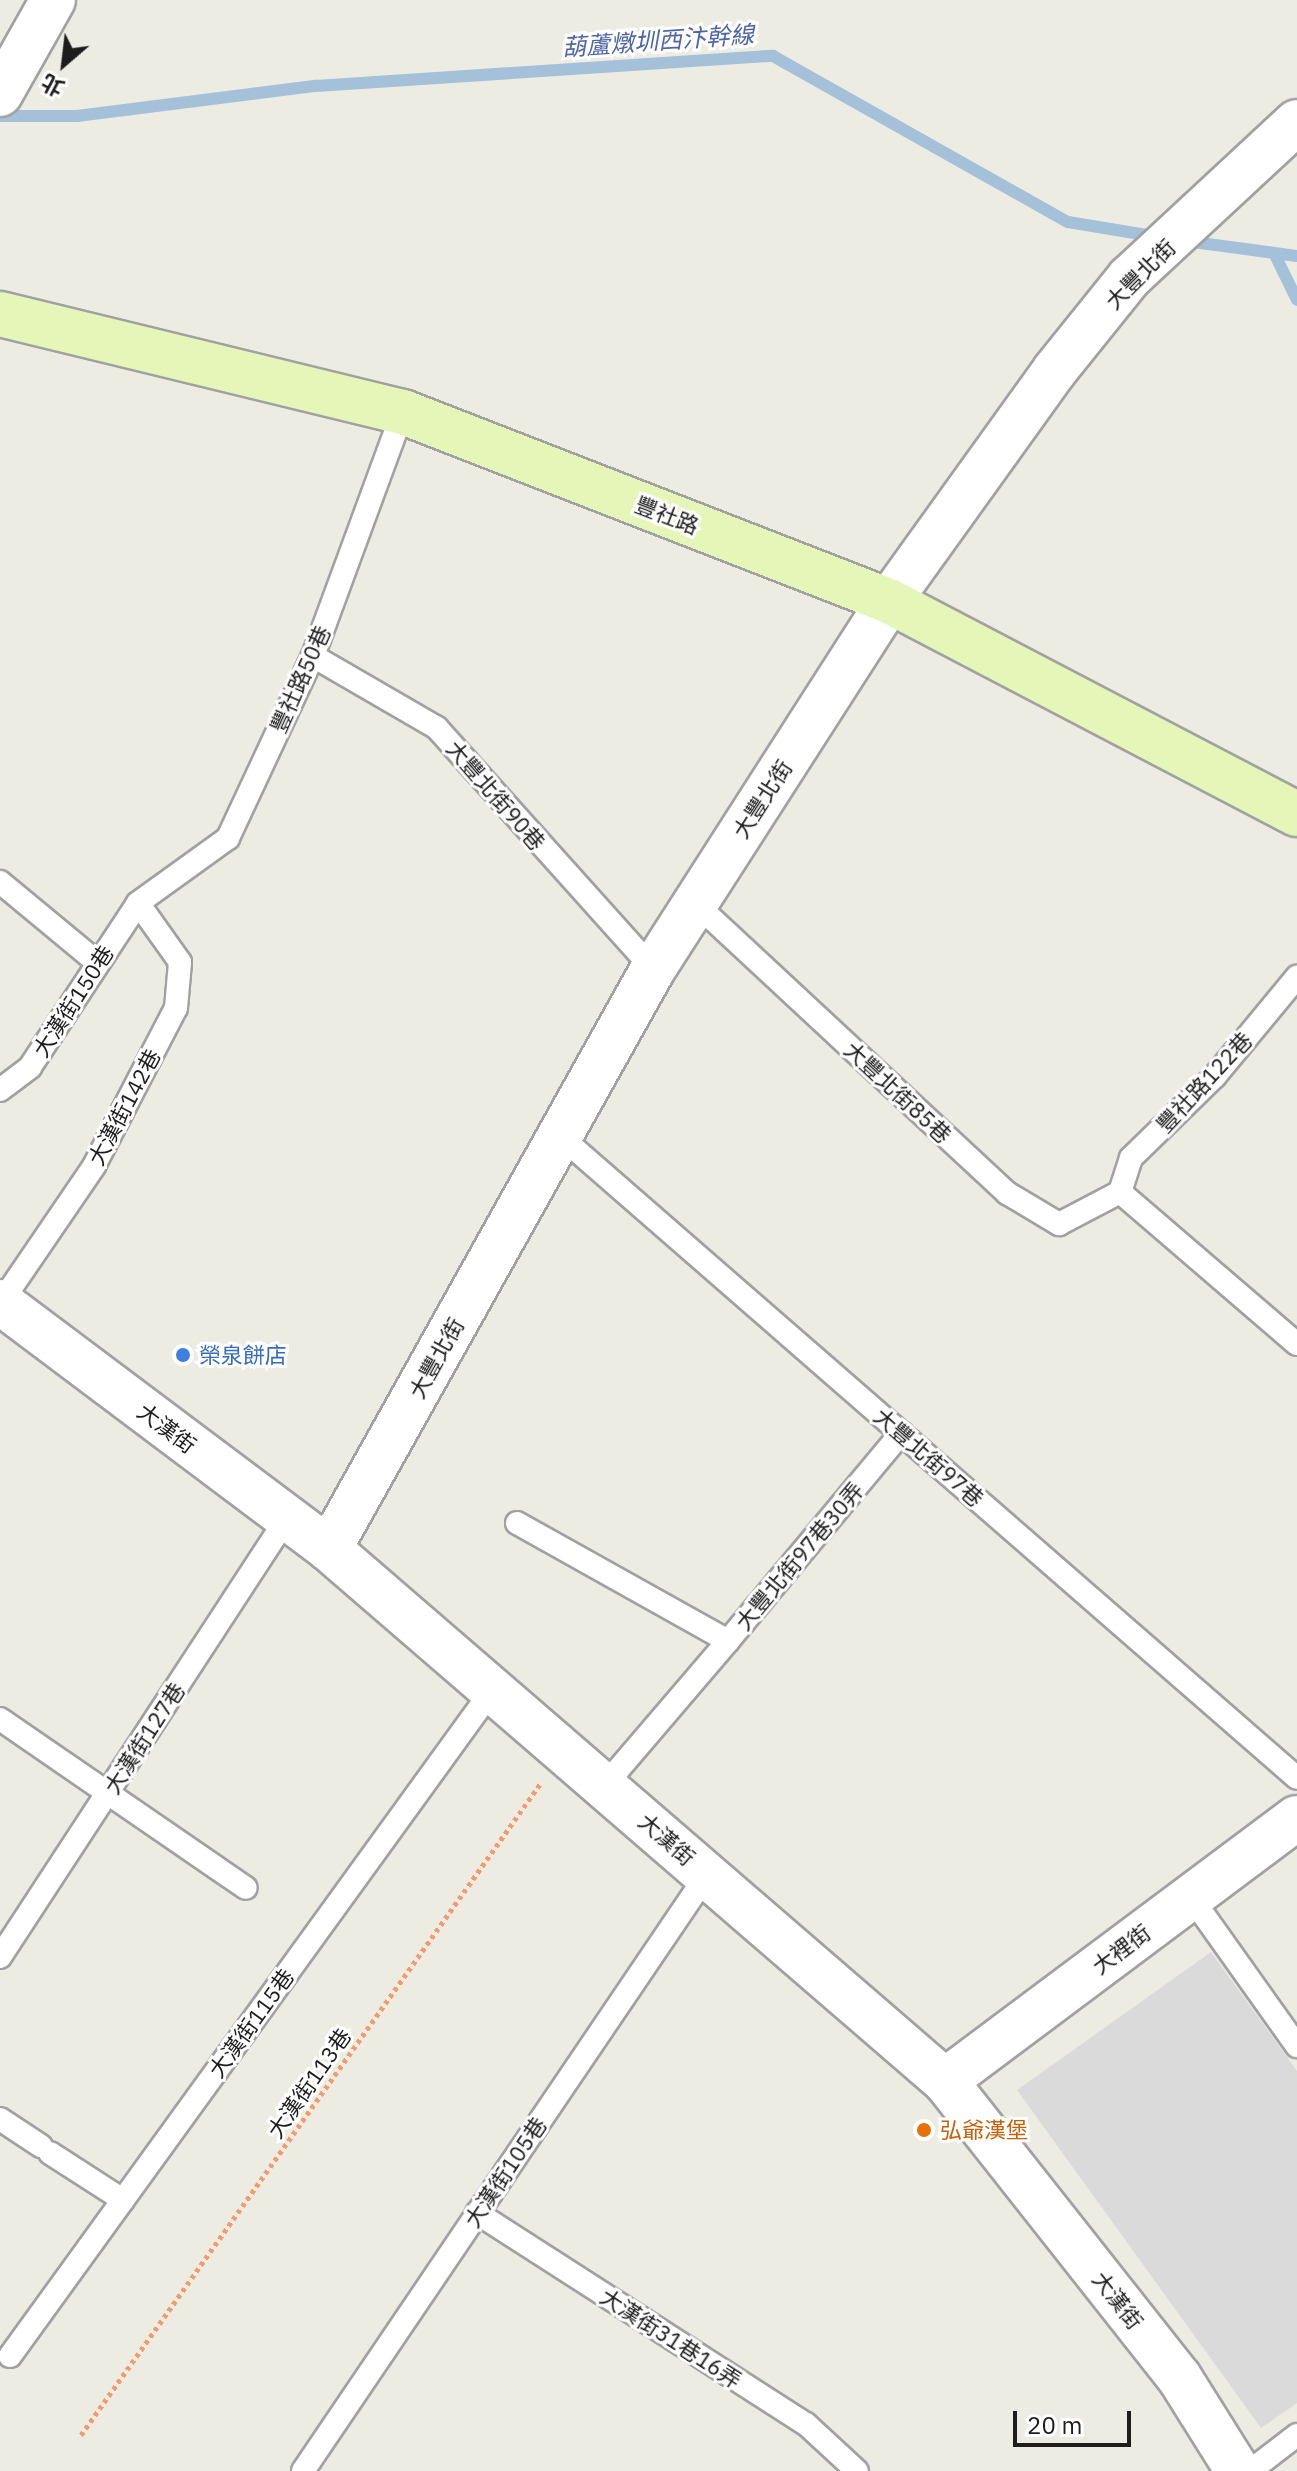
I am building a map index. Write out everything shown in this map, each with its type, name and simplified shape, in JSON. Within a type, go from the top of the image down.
[{"type":"street","points":[[6,84],[53,0]]},
{"type":"street","name":"大豐北街","points":[[329,1549],[653,969],[889,601],[1055,370],[1129,278],[1206,211],[1297,122]]},
{"type":"street","name":"豐社路","points":[[0,314],[403,412],[889,601],[1297,814]]},
{"type":"street","name":"大漢街","points":[[0,1303],[329,1549],[708,1873],[945,2081],[1179,2377],[1238,2471]]},
{"type":"street","name":"大裡街","points":[[945,2081],[1297,1818]]},
{"type":"lane","name":"豐社路50巷","points":[[138,903],[228,838],[313,656],[403,412]]},
{"type":"lane","name":"大豐北街90巷","points":[[313,656],[437,728],[653,969]]},
{"type":"lane","points":[[0,882],[98,963]]},
{"type":"lane","name":"大漢街150巷","points":[[0,1090],[30,1067],[138,903]]},
{"type":"lane","name":"大漢街142巷","points":[[0,1303],[94,1166],[176,1008],[180,962],[138,903]]},
{"type":"lane","name":"大豐北街85巷","points":[[695,903],[1007,1193],[1059,1224],[1120,1192]]},
{"type":"lane","name":"豐社路122巷","points":[[1120,1192],[1131,1158],[1215,1076],[1297,977]]},
{"type":"lane","name":"大豐北街97巷","points":[[560,1136],[1297,1778]]},
{"type":"lane","points":[[1120,1192],[1297,1344]]},
{"type":"lane","name":"大豐北街97巷30弄","points":[[517,1523],[728,1641],[901,1433]]},
{"type":"lane","name":"大漢街127巷","points":[[0,1957],[287,1518]]},
{"type":"lane","points":[[605,1785],[728,1641]]},
{"type":"lane","name":"大漢街115巷","points":[[10,2356],[493,1689]]},
{"type":"lane","points":[[0,1719],[246,1888]]},
{"type":"lane","name":"大漢街105巷","points":[[303,2471],[708,1873]]},
{"type":"lane","points":[[1191,1897],[1297,2046]]},
{"type":"lane","points":[[0,2119],[123,2200]]},
{"type":"lane","name":"大漢街31巷16弄","points":[[477,2213],[806,2424],[857,2471]]},
{"type":"lane","points":[[1250,2471],[1297,2435]]},
{"type":"path","name":"大漢街113巷","points":[[81,2435],[564,1750]]},
{"type":"shaded area","points":[[1211,1952],[1297,2071],[1297,2403],[1261,2428],[1017,2090]]},
{"type":"waterway","name":"葫蘆燉圳西汴幹線","points":[[0,116],[77,116],[316,86],[773,56],[1068,222],[1159,237]]},
{"type":"waterway","name":"葫蘆燉圳西汴幹線","points":[[1185,241],[1297,256]]},
{"type":"waterway","points":[[1275,255],[1297,300]]},
{"type":"place","name":"榮泉餅店","points":[[183,1355]]},
{"type":"place","name":"弘爺漢堡","points":[[924,2130]]}]
